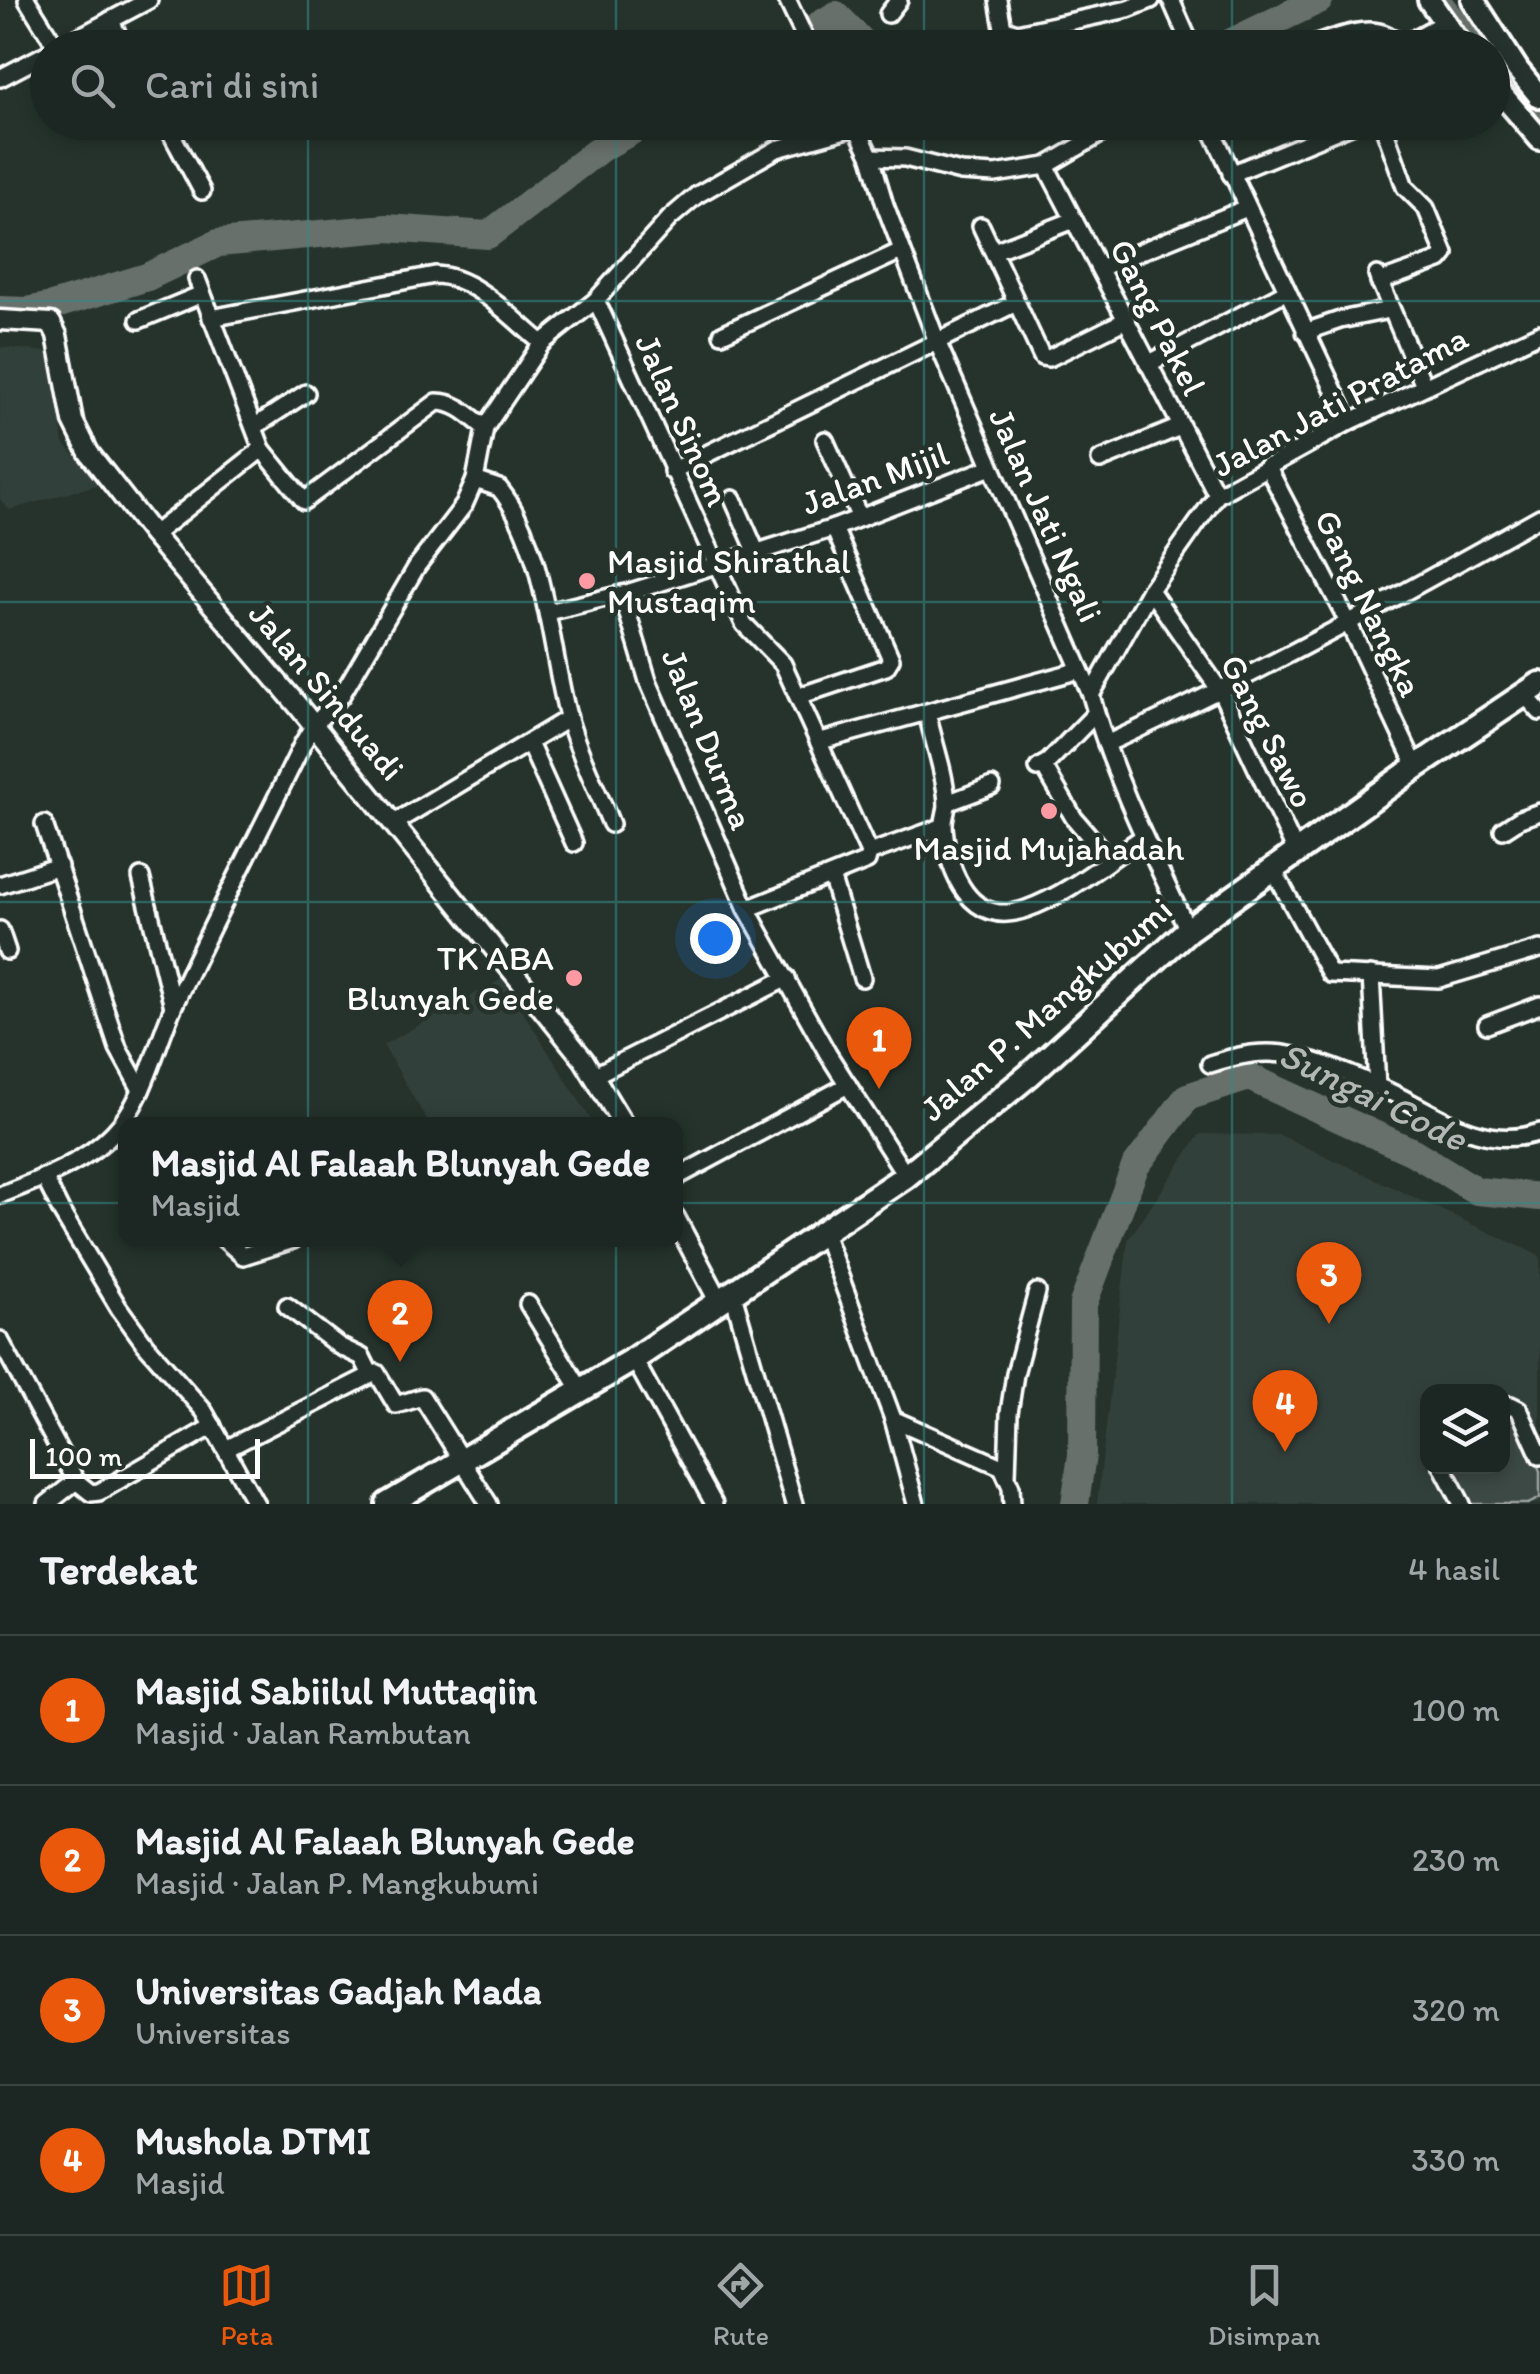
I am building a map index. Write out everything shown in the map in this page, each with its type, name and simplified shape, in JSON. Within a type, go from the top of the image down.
[{"type":"main road","points":[[1431,0],[1450,30]]},
{"type":"main road","points":[[1473,0],[1492,30]]},
{"type":"main road","points":[[1510,58],[1540,96]]},
{"type":"main road","points":[[1510,104],[1540,140]]},
{"type":"main road","name":"Jalan P. Mangkubumi","points":[[388,1504],[582,1392],[727,1299],[906,1176],[1029,1075],[1188,930],[1416,767],[1535,697]]},
{"type":"street","points":[[27,0],[46,30]]},
{"type":"street","points":[[91,30],[148,0]]},
{"type":"street","points":[[888,14],[899,0]]},
{"type":"street","points":[[998,0],[1003,28],[1009,30]]},
{"type":"street","points":[[1031,30],[1152,0]]},
{"type":"street","points":[[788,4],[801,30]]},
{"type":"street","points":[[1174,6],[1184,30]]},
{"type":"street","points":[[110,20],[115,30]]},
{"type":"street","points":[[1430,30],[1444,22]]},
{"type":"street","points":[[0,78],[30,62]]},
{"type":"street","points":[[175,140],[202,191]]},
{"type":"street","points":[[129,1117],[173,1007],[314,725],[341,696],[417,566],[464,505],[475,480],[485,428],[542,342],[596,300],[670,218],[697,195],[777,149],[806,140]]},
{"type":"street","name":"Jalan Jati Ngali","points":[[862,140],[936,340],[1091,695],[1143,836],[1188,930]]},
{"type":"street","points":[[871,157],[904,158],[978,174],[1046,166],[1090,140]]},
{"type":"street","points":[[1216,140],[1350,422]]},
{"type":"street","points":[[1231,174],[1314,140]]},
{"type":"street","points":[[1388,140],[1405,187],[1426,208],[1444,254],[1440,260],[1378,278],[1424,386]]},
{"type":"street","name":"Gang Pakel","points":[[1046,166],[1218,495]]},
{"type":"street","points":[[1100,268],[1247,208]]},
{"type":"street","points":[[994,251],[1074,220]]},
{"type":"street","points":[[981,226],[1042,357],[1126,320]]},
{"type":"street","points":[[722,334],[902,251]]},
{"type":"street","points":[[211,318],[435,275],[449,276],[474,288],[542,342]]},
{"type":"street","points":[[139,320],[200,286],[262,448],[304,501],[437,402],[458,407],[485,428]]},
{"type":"street","points":[[1148,364],[1286,291]]},
{"type":"street","name":"Jalan Sinom","points":[[596,300],[744,624],[783,664],[869,853]]},
{"type":"street","points":[[672,470],[1016,303]]},
{"type":"street","points":[[1305,332],[1389,310]]},
{"type":"street","name":"Jalan Sinduadi","points":[[0,320],[52,323],[76,431],[90,453],[595,1075],[619,1117]]},
{"type":"street","name":"Jalan Jati Pratama","points":[[1091,695],[1150,590],[1218,495],[1350,422],[1540,333]]},
{"type":"street","points":[[254,427],[306,393]]},
{"type":"street","points":[[1100,460],[1180,427]]},
{"type":"street","points":[[824,440],[860,518]]},
{"type":"street","points":[[153,535],[262,448]]},
{"type":"street","name":"Gang Nangka","points":[[1267,466],[1349,624],[1416,767]]},
{"type":"street","name":"Jalan Mijil","points":[[548,612],[630,592],[834,528],[992,467]]},
{"type":"street","points":[[475,480],[500,488],[522,526],[548,612],[569,718],[611,824]]},
{"type":"street","points":[[733,499],[756,551]]},
{"type":"street","points":[[1106,744],[1221,692],[1540,516]]},
{"type":"street","points":[[799,696],[886,667],[891,659],[834,528]]},
{"type":"street","name":"Gang Sawo","points":[[1150,590],[1221,692],[1296,852]]},
{"type":"street","name":"Jalan Durma","points":[[630,592],[624,601],[648,682],[746,909]]},
{"type":"street","points":[[821,742],[1080,670]]},
{"type":"street","points":[[1096,713],[1040,766],[1074,818],[1109,859]]},
{"type":"street","points":[[394,823],[569,718]]},
{"type":"street","points":[[930,721],[946,803],[944,826],[962,889],[991,913],[1001,915],[1029,908],[1143,836]]},
{"type":"street","points":[[529,743],[574,843]]},
{"type":"street","points":[[946,803],[992,786]]},
{"type":"street","points":[[1503,830],[1540,812]]},
{"type":"street","points":[[44,824],[118,1048],[141,1090]]},
{"type":"street","points":[[906,1176],[746,909],[867,862],[869,853],[944,826]]},
{"type":"street","points":[[0,885],[59,866]]},
{"type":"street","points":[[1273,869],[1330,974],[1440,980],[1540,949]]},
{"type":"street","points":[[831,876],[862,978]]},
{"type":"street","points":[[141,877],[173,1007]]},
{"type":"street","points":[[0,930],[7,951]]},
{"type":"street","points":[[1371,974],[1377,1087]]},
{"type":"street","points":[[595,1075],[787,978]]},
{"type":"street","points":[[1486,1025],[1540,1005]]},
{"type":"street","points":[[1210,1064],[1258,1052],[1294,1056],[1377,1087],[1474,1135],[1523,1138],[1540,1132]]},
{"type":"street","points":[[683,1174],[848,1085]]},
{"type":"street","points":[[0,1195],[44,1178],[101,1145],[118,1129]]},
{"type":"street","points":[[44,1178],[119,1308],[213,1426],[256,1504]]},
{"type":"street","points":[[683,1230],[727,1299],[794,1504]]},
{"type":"street","points":[[824,1233],[893,1419],[916,1504]]},
{"type":"street","points":[[233,1247],[243,1256],[271,1247]]},
{"type":"street","points":[[1012,1504],[1007,1476],[1009,1413],[1037,1292]]},
{"type":"street","points":[[528,1304],[582,1392]]},
{"type":"street","points":[[287,1306],[325,1336],[362,1358],[371,1375]]},
{"type":"street","points":[[0,1340],[76,1481],[91,1493],[213,1426]]},
{"type":"street","points":[[634,1359],[714,1504]]},
{"type":"street","points":[[226,1449],[377,1373],[396,1405],[422,1397],[488,1504]]},
{"type":"street","points":[[1510,1405],[1519,1409],[1540,1456]]},
{"type":"street","points":[[893,1419],[992,1461],[1007,1476]]},
{"type":"street","points":[[1446,1474],[1462,1504]]},
{"type":"street","points":[[47,1504],[76,1481]]},
{"type":"shaded area","points":[[0,347],[57,353],[62,441],[100,484],[9,510],[0,499]]},
{"type":"shaded area","points":[[502,979],[590,1117],[425,1117],[383,1045]]},
{"type":"shaded area","points":[[1200,1134],[1280,1135],[1540,1256],[1540,1504],[1097,1504],[1128,1240]]},
{"type":"shaded area","points":[[1515,1411],[1540,1471],[1540,1498],[1528,1504],[1467,1504],[1453,1474],[1510,1474],[1510,1414]]},
{"type":"waterway","points":[[1256,30],[1319,0]]},
{"type":"waterway","points":[[1444,0],[1469,30]]},
{"type":"waterway","points":[[811,30],[836,15],[851,30]]},
{"type":"waterway","points":[[1510,78],[1540,114]]},
{"type":"waterway","points":[[0,310],[52,306],[147,277],[218,243],[387,228],[488,235],[615,140]]},
{"type":"waterway","name":"Sungai Code","points":[[1075,1504],[1082,1455],[1083,1304],[1135,1167],[1187,1097],[1249,1077],[1413,1152],[1477,1191],[1540,1197]]},
{"type":"place","name":"Masjid Shirathal Mustaqim","points":[[587,581]]},
{"type":"place","name":"Masjid Mujahadah","points":[[1049,811]]},
{"type":"place","name":"TK ABA Blunyah Gede","points":[[574,978]]},
{"type":"place","name":"Masjid Sabiilul Muttaqiin","points":[[879,1089]]},
{"type":"place","name":"Universitas Gadjah Mada","points":[[1329,1324]]},
{"type":"place","name":"Masjid Al Falaah Blunyah Gede","points":[[400,1362]]},
{"type":"place","name":"Mushola DTMI","points":[[1285,1452]]}]
